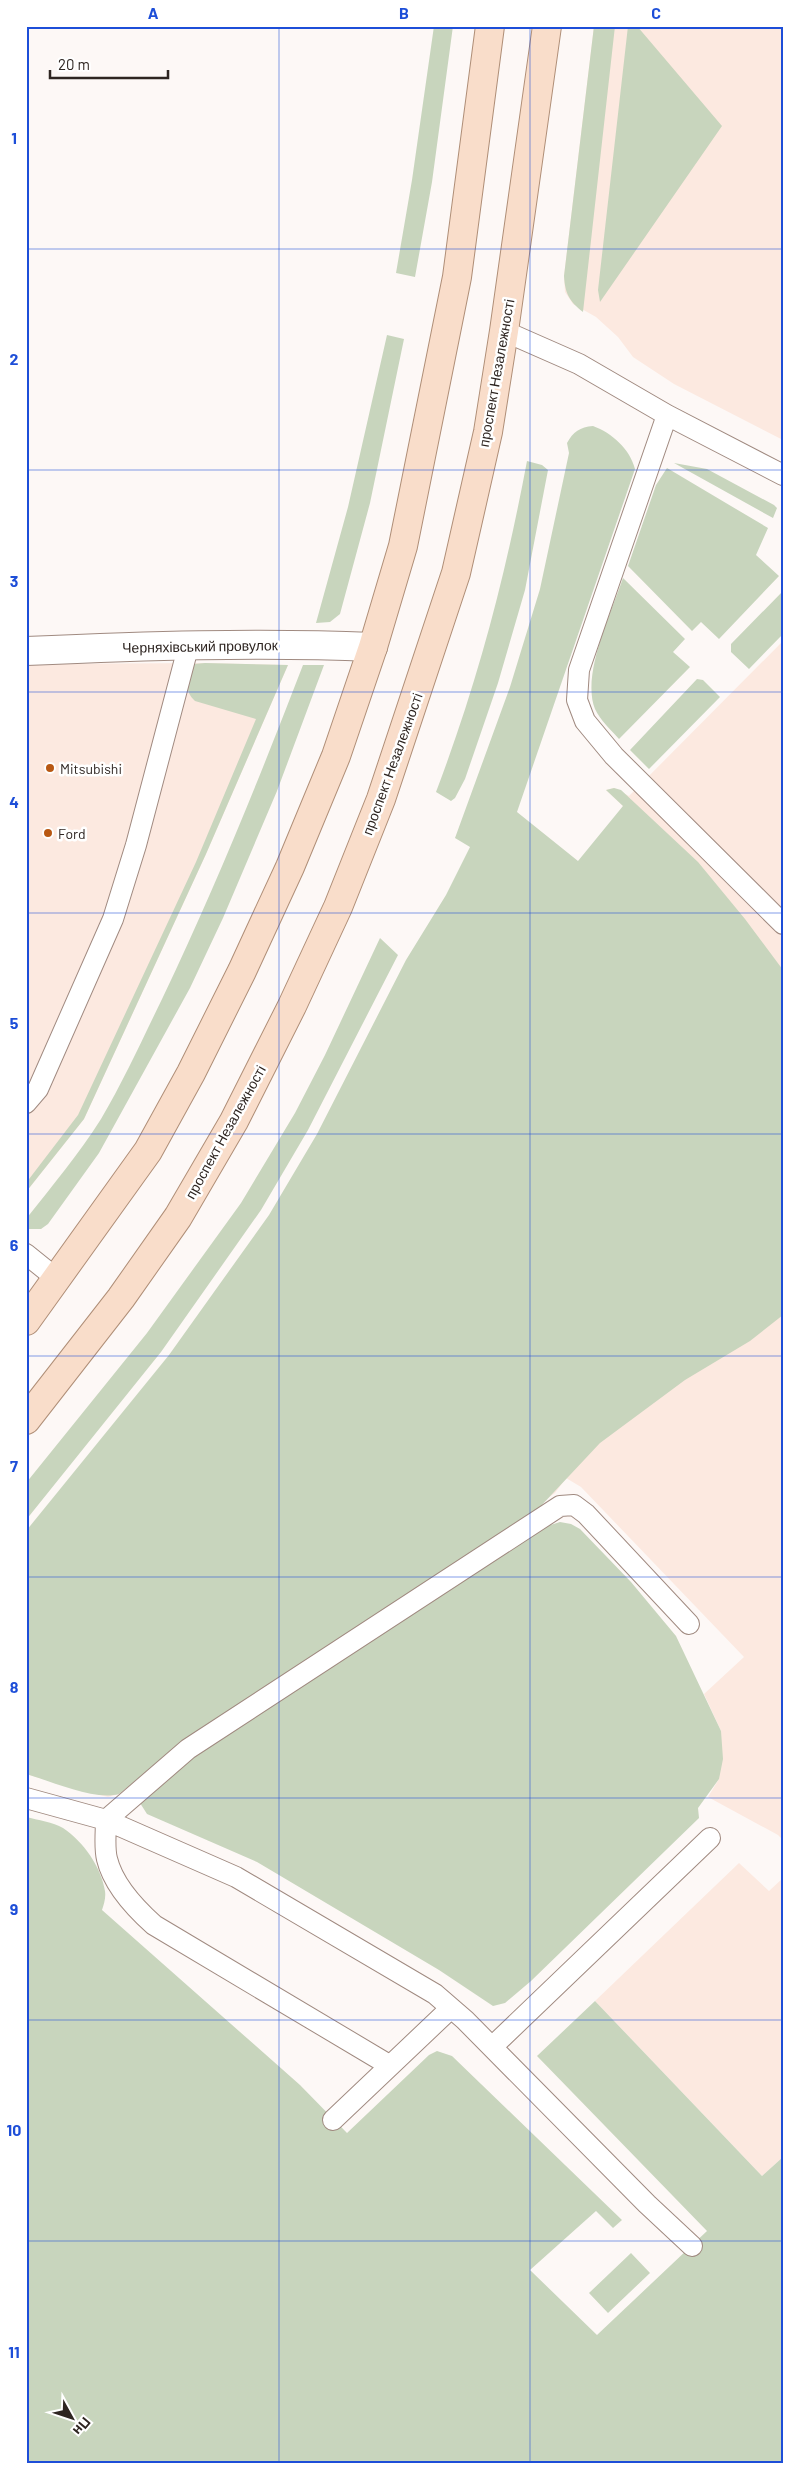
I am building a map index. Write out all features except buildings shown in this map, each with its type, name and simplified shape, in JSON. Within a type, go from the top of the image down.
[{"type":"main road","points":[[26,1321],[58,1279],[148,1151],[191,1073],[242,971],[290,867],[336,756],[373,647],[403,546],[457,277],[490,26]]},
{"type":"main road","name":"проспект Незалежності","points":[[26,1420],[121,1298],[178,1217],[234,1121],[292,1006],[338,907],[381,799],[456,573],[488,432],[547,26]]},
{"type":"street","name":"Черняхівський провулок","points":[[26,651],[189,644],[304,644],[373,647]]},
{"type":"lane","points":[[504,331],[579,364],[666,415],[783,475]]},
{"type":"lane","points":[[666,415],[578,670],[577,700],[585,721],[614,756],[783,924]]},
{"type":"lane","points":[[26,1103],[38,1089],[113,919],[136,845],[189,644]]},
{"type":"lane","points":[[26,1254],[58,1279]]},
{"type":"lane","points":[[106,1820],[188,1749],[560,1506],[574,1505],[586,1514],[689,1624]]},
{"type":"lane","points":[[26,1798],[106,1820],[236,1877],[434,1994],[492,2047],[647,2204],[692,2246]]},
{"type":"lane","points":[[106,1820],[107,1859],[119,1883],[136,1909],[154,1925],[389,2064]]},
{"type":"lane","points":[[492,2047],[710,1838]]},
{"type":"lane","points":[[333,2120],[389,2064],[451,2008]]},
{"type":"shaded area","points":[[594,26],[783,26],[783,440],[674,384],[633,357],[618,337],[596,317],[573,304],[565,292],[564,276]]},
{"type":"shaded area","points":[[783,641],[783,1840],[778,1835],[708,1797],[719,1779],[721,1731],[704,1694],[744,1657],[581,1487],[566,1478],[555,1493],[449,1568],[298,1665],[177,1747],[119,1794],[108,1797],[26,1774],[623,806],[606,790],[614,788],[629,796]]},
{"type":"shaded area","points":[[205,663],[288,665],[206,854],[84,1119],[26,1192],[26,664]]},
{"type":"shaded area","points":[[739,1863],[769,1891],[783,1878],[783,2157],[762,2176],[595,2001]]},
{"type":"green space","points":[[434,26],[453,26],[432,182],[415,277],[396,273],[412,180]]},
{"type":"green space","points":[[594,26],[615,26],[583,312],[574,304],[569,296],[565,287],[564,276]]},
{"type":"green space","points":[[628,26],[637,26],[722,126],[600,302],[598,290]]},
{"type":"green space","points":[[387,335],[404,339],[370,503],[340,614],[330,622],[316,623],[348,507]]},
{"type":"green space","points":[[593,426],[613,437],[625,448],[635,469],[517,812],[578,861],[623,806],[606,790],[614,788],[621,790],[698,862],[745,919],[783,970],[783,1315],[750,1341],[685,1380],[600,1443],[539,1508],[177,1747],[119,1794],[97,1795],[85,1793],[26,1774],[26,1531],[169,1355],[269,1215],[317,1134],[406,960],[446,895],[470,847],[455,838],[510,687],[540,589],[569,453],[567,443],[577,431]]},
{"type":"green space","points":[[527,461],[542,465],[548,470],[525,590],[498,683],[465,779],[455,798],[451,801],[436,792],[465,710],[489,629],[500,588]]},
{"type":"green space","points":[[674,463],[707,469],[774,505],[777,508],[773,518]]},
{"type":"green space","points":[[667,468],[768,528],[756,555],[779,576],[719,639],[701,622],[692,631],[628,566],[656,485]]},
{"type":"green space","points":[[623,578],[685,639],[673,652],[690,667],[619,739],[595,709],[592,695],[592,679],[600,643]]},
{"type":"green space","points":[[783,591],[783,634],[749,669],[731,652],[731,644]]},
{"type":"green space","points":[[194,664],[288,665],[206,854],[84,1119],[26,1192],[26,1183],[78,1115],[196,862],[256,719],[195,701],[191,697],[188,684]]},
{"type":"green space","points":[[303,665],[324,665],[277,791],[223,918],[190,988],[99,1153],[48,1224],[41,1229],[26,1229],[26,1219],[93,1132],[133,1059],[219,874],[254,791]]},
{"type":"green space","points":[[697,679],[703,680],[720,697],[649,769],[630,750]]},
{"type":"green space","points":[[380,938],[398,955],[308,1130],[261,1210],[161,1352],[26,1520],[26,1483],[147,1333],[241,1203],[295,1113],[325,1055]]},
{"type":"green space","points":[[560,1522],[571,1524],[580,1529],[631,1582],[676,1636],[721,1731],[723,1759],[719,1779],[698,1808],[699,1818],[531,1981],[505,2003],[493,2006],[439,1970],[257,1862],[147,1814],[140,1803],[144,1797],[198,1754],[538,1529]]},
{"type":"green space","points":[[26,1817],[59,1826],[78,1840],[100,1873],[105,1891],[102,1910],[300,2085],[347,2133],[429,2055],[437,2051],[452,2056],[622,2220],[613,2228],[596,2211],[530,2270],[597,2335],[707,2231],[537,2056],[595,2001],[762,2176],[783,2157],[783,2464],[26,2464]]},
{"type":"green space","points":[[631,2253],[650,2273],[608,2313],[589,2293]]},
{"type":"place","name":"Mitsubishi","points":[[50,768]]},
{"type":"place","name":"Ford","points":[[48,833]]}]
